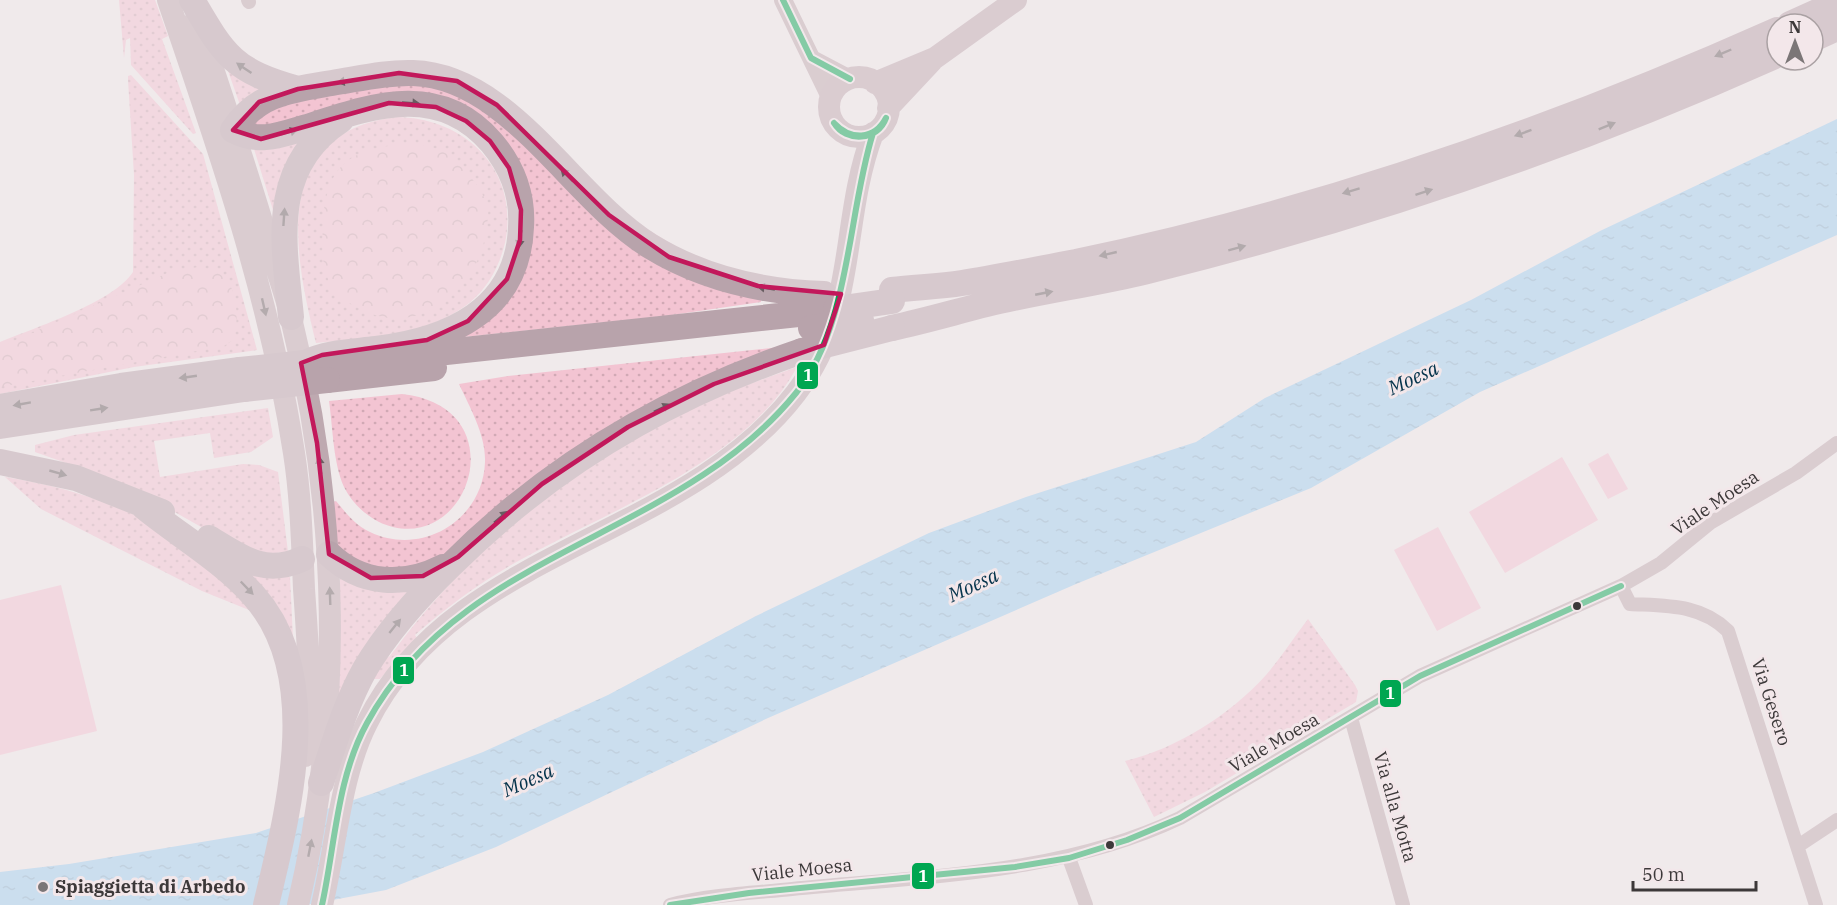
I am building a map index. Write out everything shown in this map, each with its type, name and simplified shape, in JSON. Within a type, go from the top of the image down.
[{"type":"highway","points":[[191,0],[216,40],[231,58],[258,77],[298,89]]},
{"type":"highway","points":[[1817,12],[1837,3]]},
{"type":"highway","points":[[321,783],[339,726],[362,675],[396,625],[458,557],[542,484],[628,427],[714,384],[814,321],[892,309],[959,284],[1077,262],[1185,236],[1407,173],[1594,106],[1765,35]]},
{"type":"highway","points":[[320,366],[814,321],[892,309],[987,304],[1153,270],[1384,205],[1592,132],[1765,60]]},
{"type":"highway","points":[[0,426],[320,366],[427,340],[468,321],[491,302],[513,267],[520,240],[521,210],[515,182],[500,154],[478,130],[453,114],[418,104],[388,104],[354,112],[272,138],[250,138],[233,130],[244,114],[259,102],[298,89],[399,73],[428,74],[457,81],[497,105],[609,215],[649,245],[688,265],[734,280],[792,292],[814,321]]},
{"type":"highway","points":[[291,317],[284,233],[288,193],[298,166],[314,143],[338,121],[354,112]]},
{"type":"highway","points":[[0,407],[109,388],[242,379]]},
{"type":"highway","points":[[0,462],[76,478],[144,507],[167,513],[252,562],[274,567],[319,545],[363,576],[394,581],[423,576],[458,557]]},
{"type":"highway","points":[[144,507],[221,563],[256,598],[274,624],[290,661],[295,716],[289,783],[266,905]]},
{"type":"main road","points":[[168,0],[227,172],[266,312],[294,453],[300,505],[319,545],[308,672],[304,761],[294,833],[278,905]]},
{"type":"main road","points":[[191,0],[291,317],[312,413],[319,545],[331,676],[321,783],[298,905]]},
{"type":"main road","points":[[888,108],[882,89],[863,78],[850,79],[838,86],[831,97],[829,106],[833,123],[846,134],[864,136],[873,133],[881,127],[888,108],[935,58],[1016,0]]},
{"type":"main road","points":[[875,83],[935,58]]},
{"type":"main road","points":[[207,116],[233,130]]},
{"type":"main road","points":[[227,172],[228,148],[233,130]]},
{"type":"main road","points":[[322,905],[346,788],[359,740],[380,700],[402,669],[442,628],[501,586],[710,472],[751,440],[784,408],[816,362],[834,318],[849,255],[855,196],[873,133]]},
{"type":"main road","points":[[846,134],[855,196]]},
{"type":"street","points":[[783,0],[831,97]]},
{"type":"street","points":[[811,58],[850,79]]},
{"type":"street","name":"Viale Moesa","points":[[670,905],[749,899],[1016,867],[1069,858],[1148,833],[1180,818],[1420,676],[1621,586],[1661,563],[1710,523],[1796,472],[1837,443]]},
{"type":"street","name":"Via Gesero","points":[[1621,586],[1630,604],[1694,610],[1715,618],[1728,631],[1816,905]]},
{"type":"street","name":"Via alla Motta","points":[[1351,718],[1403,905]]},
{"type":"street","points":[[1798,846],[1837,820]]},
{"type":"street","points":[[1069,858],[1086,905]]},
{"type":"highlighted area","points":[[399,73],[457,81],[497,105],[609,215],[669,257],[758,286],[841,294],[824,345],[714,384],[628,427],[542,484],[458,557],[423,576],[371,578],[329,554],[317,443],[301,363],[322,355],[427,340],[468,321],[507,279],[520,240],[521,210],[509,168],[490,141],[466,121],[436,107],[389,103],[261,139],[233,130],[259,102],[298,89]]},
{"type":"green space","points":[[119,0],[155,0],[168,36],[162,39],[196,133],[193,134],[131,65],[130,38],[126,40],[124,58]]},
{"type":"green space","points":[[227,68],[265,88],[240,105]]},
{"type":"green space","points":[[131,75],[203,154],[257,350],[134,367],[0,394],[0,342],[92,304],[109,294],[133,272],[134,175],[128,80],[128,76]]},
{"type":"green space","points":[[400,83],[441,86],[491,113],[551,172],[761,297],[761,302],[665,316],[464,337],[529,219],[462,111],[248,130],[268,106]]},
{"type":"green space","points":[[397,117],[422,120],[445,127],[465,138],[482,153],[496,172],[504,193],[507,217],[505,243],[500,260],[487,284],[475,298],[451,315],[414,330],[395,334],[316,343],[301,272],[298,236],[300,202],[309,172],[327,146],[356,127]]},
{"type":"green space","points":[[310,135],[276,210],[273,210],[254,149]]},
{"type":"green space","points":[[414,143],[444,152],[458,163],[474,181],[488,208],[486,231],[481,252],[472,271],[459,289],[443,303],[425,313],[405,318],[384,317],[348,302],[339,296],[329,282],[323,253],[325,202],[330,185],[337,172],[347,161],[375,149]]},
{"type":"green space","points":[[199,267],[223,276],[233,292],[237,317],[235,333],[233,340],[224,346],[0,387],[0,347],[172,271]]},
{"type":"green space","points":[[789,346],[430,563],[416,569],[373,569],[338,550],[333,502],[336,501],[355,522],[370,532],[390,539],[410,540],[429,536],[446,528],[461,516],[473,501],[482,483],[485,452],[476,422],[459,384],[508,376]]},
{"type":"green space","points":[[797,367],[775,399],[748,427],[716,453],[643,497],[535,552],[488,579],[443,611],[415,635],[417,638],[380,679],[370,679],[378,664],[390,656],[451,583],[521,517],[559,487],[640,434],[682,412]]},
{"type":"green space","points":[[402,394],[439,405],[461,425],[470,451],[468,478],[456,503],[436,521],[410,529],[379,522],[359,508],[347,493],[338,467],[329,401]]},
{"type":"green space","points":[[268,408],[273,437],[251,452],[214,458],[210,433],[154,441],[160,477],[243,464],[259,465],[278,472],[288,552],[251,555],[139,492],[103,476],[35,452],[35,445],[74,435]]},
{"type":"green space","points":[[1608,453],[1628,489],[1608,499],[1588,464]]},
{"type":"green space","points":[[1562,457],[1598,520],[1505,573],[1469,512]]},
{"type":"green space","points":[[5,477],[79,494],[150,523],[200,557],[254,612],[202,591],[41,509]]},
{"type":"green space","points":[[1438,527],[1481,608],[1437,631],[1394,550]]},
{"type":"green space","points":[[236,562],[280,577],[290,577],[293,639]]},
{"type":"green space","points":[[340,573],[418,586],[339,700]]},
{"type":"green space","points":[[61,585],[97,731],[0,755],[0,600]]},
{"type":"green space","points":[[1308,619],[1355,685],[1358,691],[1356,702],[1205,792],[1154,817],[1125,761],[1144,756],[1183,739],[1236,704],[1266,675]]},
{"type":"water","name":"Moesa","points":[[1837,119],[1837,235],[1480,392],[1311,488],[1076,584],[768,718],[496,847],[386,890],[306,905],[0,905],[0,872],[69,864],[256,833],[374,793],[483,752],[608,695],[756,616],[929,533],[1026,497],[1196,442],[1265,398],[1471,300],[1600,231]]},
{"type":"transit line","name":"1","points":[[783,0],[811,58],[850,79]]},
{"type":"transit line","name":"1","points":[[834,123],[847,133],[862,136],[875,131],[886,118]]},
{"type":"transit line","name":"1","points":[[834,123],[846,134],[862,137],[876,131],[886,118]]},
{"type":"transit line","name":"1","points":[[322,905],[338,812],[349,766],[367,723],[408,665],[457,618],[513,580],[692,482],[747,442],[796,393],[814,365],[828,335],[838,302],[864,165],[873,133]]},
{"type":"transit line","name":"1","points":[[670,905],[749,893],[1015,867],[1069,858],[1127,840],[1180,818],[1420,676],[1621,586]]},
{"type":"place","name":"Spiaggietta di Arbedo","points":[[43,887]]}]
